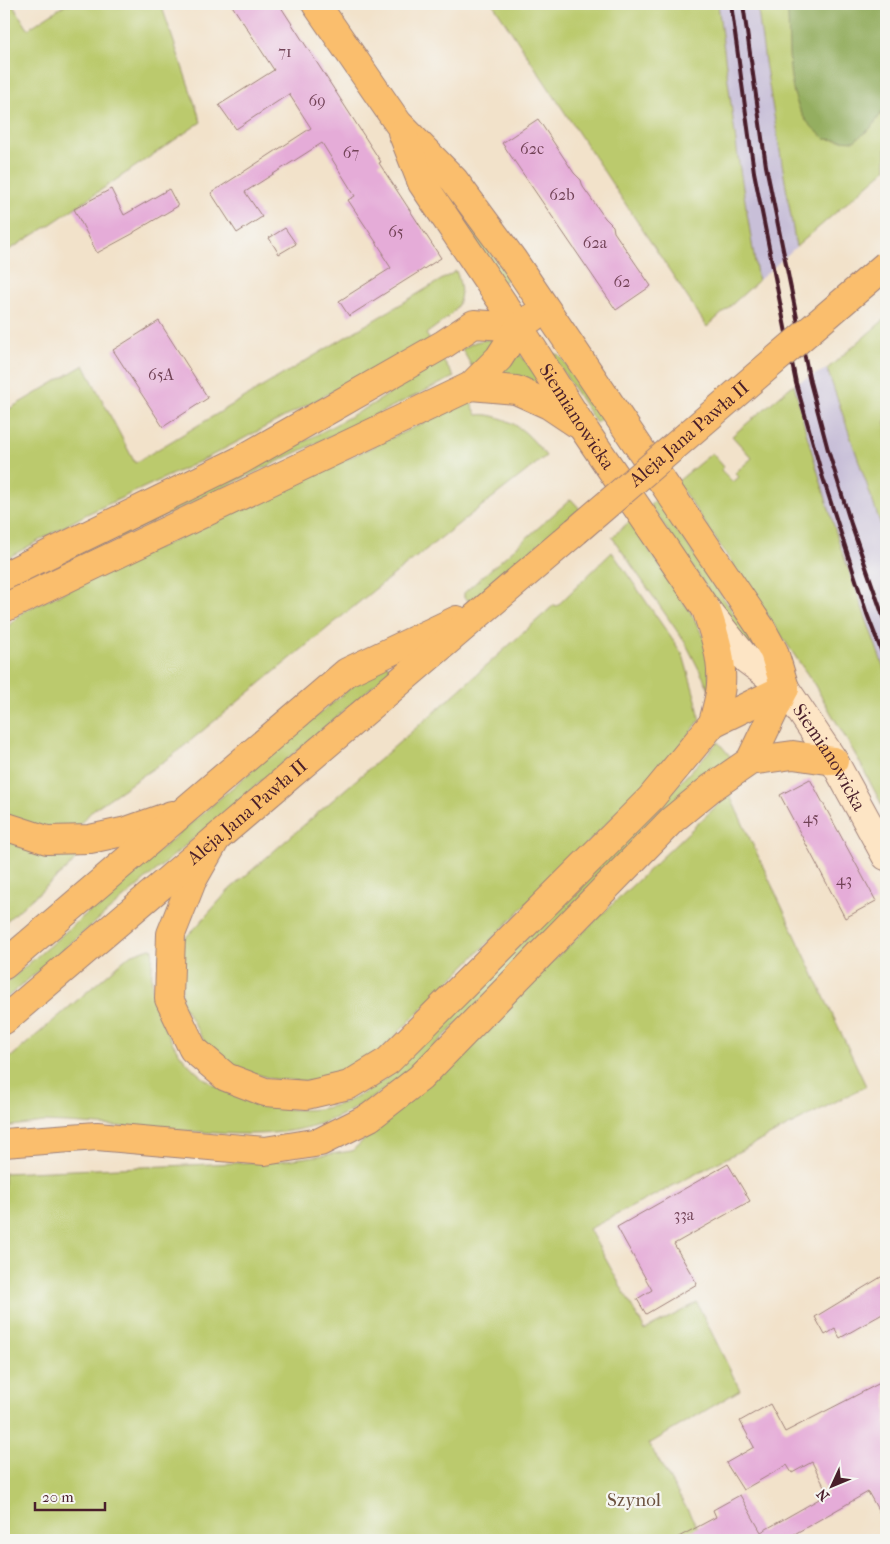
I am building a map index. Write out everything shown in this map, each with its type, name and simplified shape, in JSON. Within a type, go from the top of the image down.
[{"type":"main road","name":"Siemianowicka","points":[[316,4],[398,123],[454,180],[513,260],[761,628],[774,652],[785,688],[834,761],[886,856]]},
{"type":"main road","name":"Siemianowicka","points":[[398,123],[422,183],[519,327],[583,428],[706,609],[748,660],[785,688]]},
{"type":"main road","name":"Aleja Jana Pawła II","points":[[4,1020],[886,265]]},
{"type":"main road","points":[[4,608],[471,386],[499,358],[519,327],[545,308]]},
{"type":"main road","points":[[4,576],[239,461],[444,344],[474,324],[519,327]]},
{"type":"main road","points":[[471,386],[516,390],[550,405],[583,428]]},
{"type":"main road","name":"Aleja Jana Pawła II","points":[[4,965],[347,672],[490,604]]},
{"type":"main road","points":[[706,609],[716,641],[721,670],[720,690],[713,723]]},
{"type":"main road","points":[[216,838],[192,881],[171,934],[169,999],[193,1049],[226,1077],[265,1092],[307,1095],[348,1085],[388,1061],[651,798],[713,723],[785,688]]},
{"type":"main road","points":[[750,761],[785,688]]},
{"type":"main road","points":[[4,1143],[97,1136],[265,1151],[320,1142],[370,1117],[420,1078],[672,820],[711,788],[750,761],[793,756],[834,761]]},
{"type":"main road","points":[[4,826],[47,840],[90,839],[127,831],[188,809]]},
{"type":"shaded area","points":[[718,4],[757,4],[796,247],[758,281],[738,157]]},
{"type":"shaded area","points":[[827,369],[886,540],[886,674],[840,546],[806,432],[794,384]]},
{"type":"green space","points":[[4,4],[12,4],[28,29],[66,4],[161,4],[201,122],[48,226],[4,253]]},
{"type":"green space","points":[[493,4],[718,4],[738,157],[758,281],[707,327]]},
{"type":"green space","points":[[757,4],[886,4],[886,169],[796,247],[765,62]]},
{"type":"green space","points":[[787,4],[886,4],[886,107],[871,128],[854,141],[825,139],[803,116],[793,89],[789,61]]},
{"type":"green space","points":[[431,171],[509,278],[502,283]]},
{"type":"green space","points":[[456,271],[461,293],[459,301],[450,315],[426,334],[430,340],[205,459],[87,514],[4,560],[4,412],[84,365],[135,463]]},
{"type":"green space","points":[[886,318],[886,540],[827,369]]},
{"type":"green space","points":[[494,338],[499,340],[472,367],[462,349],[475,342]]},
{"type":"green space","points":[[519,353],[542,383],[541,387],[495,375]]},
{"type":"green space","points":[[551,353],[562,358],[603,417],[596,423]]},
{"type":"green space","points":[[442,359],[454,377],[29,581],[4,596],[4,587],[307,440],[375,403]]},
{"type":"green space","points":[[794,384],[806,432],[840,546],[886,674],[886,813],[859,761],[814,684],[677,482],[712,453],[724,467],[721,470],[733,482],[739,477],[735,473],[752,458],[732,436]]},
{"type":"green space","points":[[470,401],[477,415],[492,416],[512,423],[530,437],[546,456],[374,590],[173,755],[94,809],[74,830],[42,830],[4,815],[4,630],[24,611]]},
{"type":"green space","points":[[571,499],[580,509],[474,599],[470,601],[464,598],[466,591]]},
{"type":"green space","points":[[657,499],[753,642],[759,654],[758,662],[650,505]]},
{"type":"green space","points":[[630,521],[691,613],[703,636],[707,646],[710,691],[686,644],[612,537]]},
{"type":"green space","points":[[612,552],[683,655],[696,700],[700,720],[668,762],[378,1053],[340,1076],[320,1082],[272,1079],[235,1067],[209,1049],[182,1004],[182,941],[229,890],[439,708],[554,605],[557,606]]},
{"type":"green space","points":[[379,664],[388,665],[390,670],[388,673],[4,1000],[4,985],[262,762]]},
{"type":"green space","points":[[718,742],[731,757],[712,773],[421,1059],[389,1086],[355,1108],[330,1120],[311,1126],[273,1133],[234,1134],[43,1122],[4,1127],[4,1063],[130,955],[150,948],[153,949],[153,995],[164,1027],[181,1055],[214,1085],[241,1098],[257,1103],[294,1109],[311,1110],[327,1108],[357,1097],[389,1076],[672,791]]},
{"type":"green space","name":"Szynol","points":[[729,794],[866,1086],[589,1229],[645,1330],[697,1303],[740,1390],[649,1444],[705,1540],[4,1540],[4,1173],[280,1161],[352,1151]]},
{"type":"green space","points":[[4,836],[81,852],[71,865],[4,923]]},
{"type":"building","points":[[231,4],[279,4],[441,258],[349,316],[339,301],[391,268],[382,254],[384,254],[348,200],[355,196],[322,143],[245,192],[262,217],[237,233],[211,193],[311,128],[289,94],[236,129],[219,105],[274,70]]},
{"type":"building","points":[[538,119],[574,173],[581,180],[583,187],[613,226],[614,232],[651,286],[616,310],[502,143]]},
{"type":"building","points":[[111,189],[124,215],[169,189],[178,206],[97,253],[74,209]]},
{"type":"building","points":[[285,228],[296,244],[279,254],[269,238]]},
{"type":"building","points":[[159,321],[208,398],[163,427],[113,350]]},
{"type":"building","points":[[810,779],[876,901],[845,918],[780,795]]},
{"type":"building","points":[[728,1164],[750,1201],[674,1244],[697,1284],[646,1314],[637,1299],[652,1290],[617,1227]]},
{"type":"building","points":[[886,1274],[886,1312],[840,1338],[835,1329],[825,1335],[815,1317]]},
{"type":"building","points":[[886,1380],[886,1524],[868,1492],[784,1540],[673,1540],[716,1517],[713,1510],[740,1495],[761,1532],[828,1494],[812,1462],[792,1473],[787,1465],[743,1490],[726,1463],[754,1447],[740,1421],[770,1404],[785,1432]]},
{"type":"railway","points":[[731,4],[754,172],[796,383],[822,475],[867,614],[886,663]]},
{"type":"railway","points":[[743,4],[766,166],[810,382],[828,450],[851,524],[886,625]]}]
